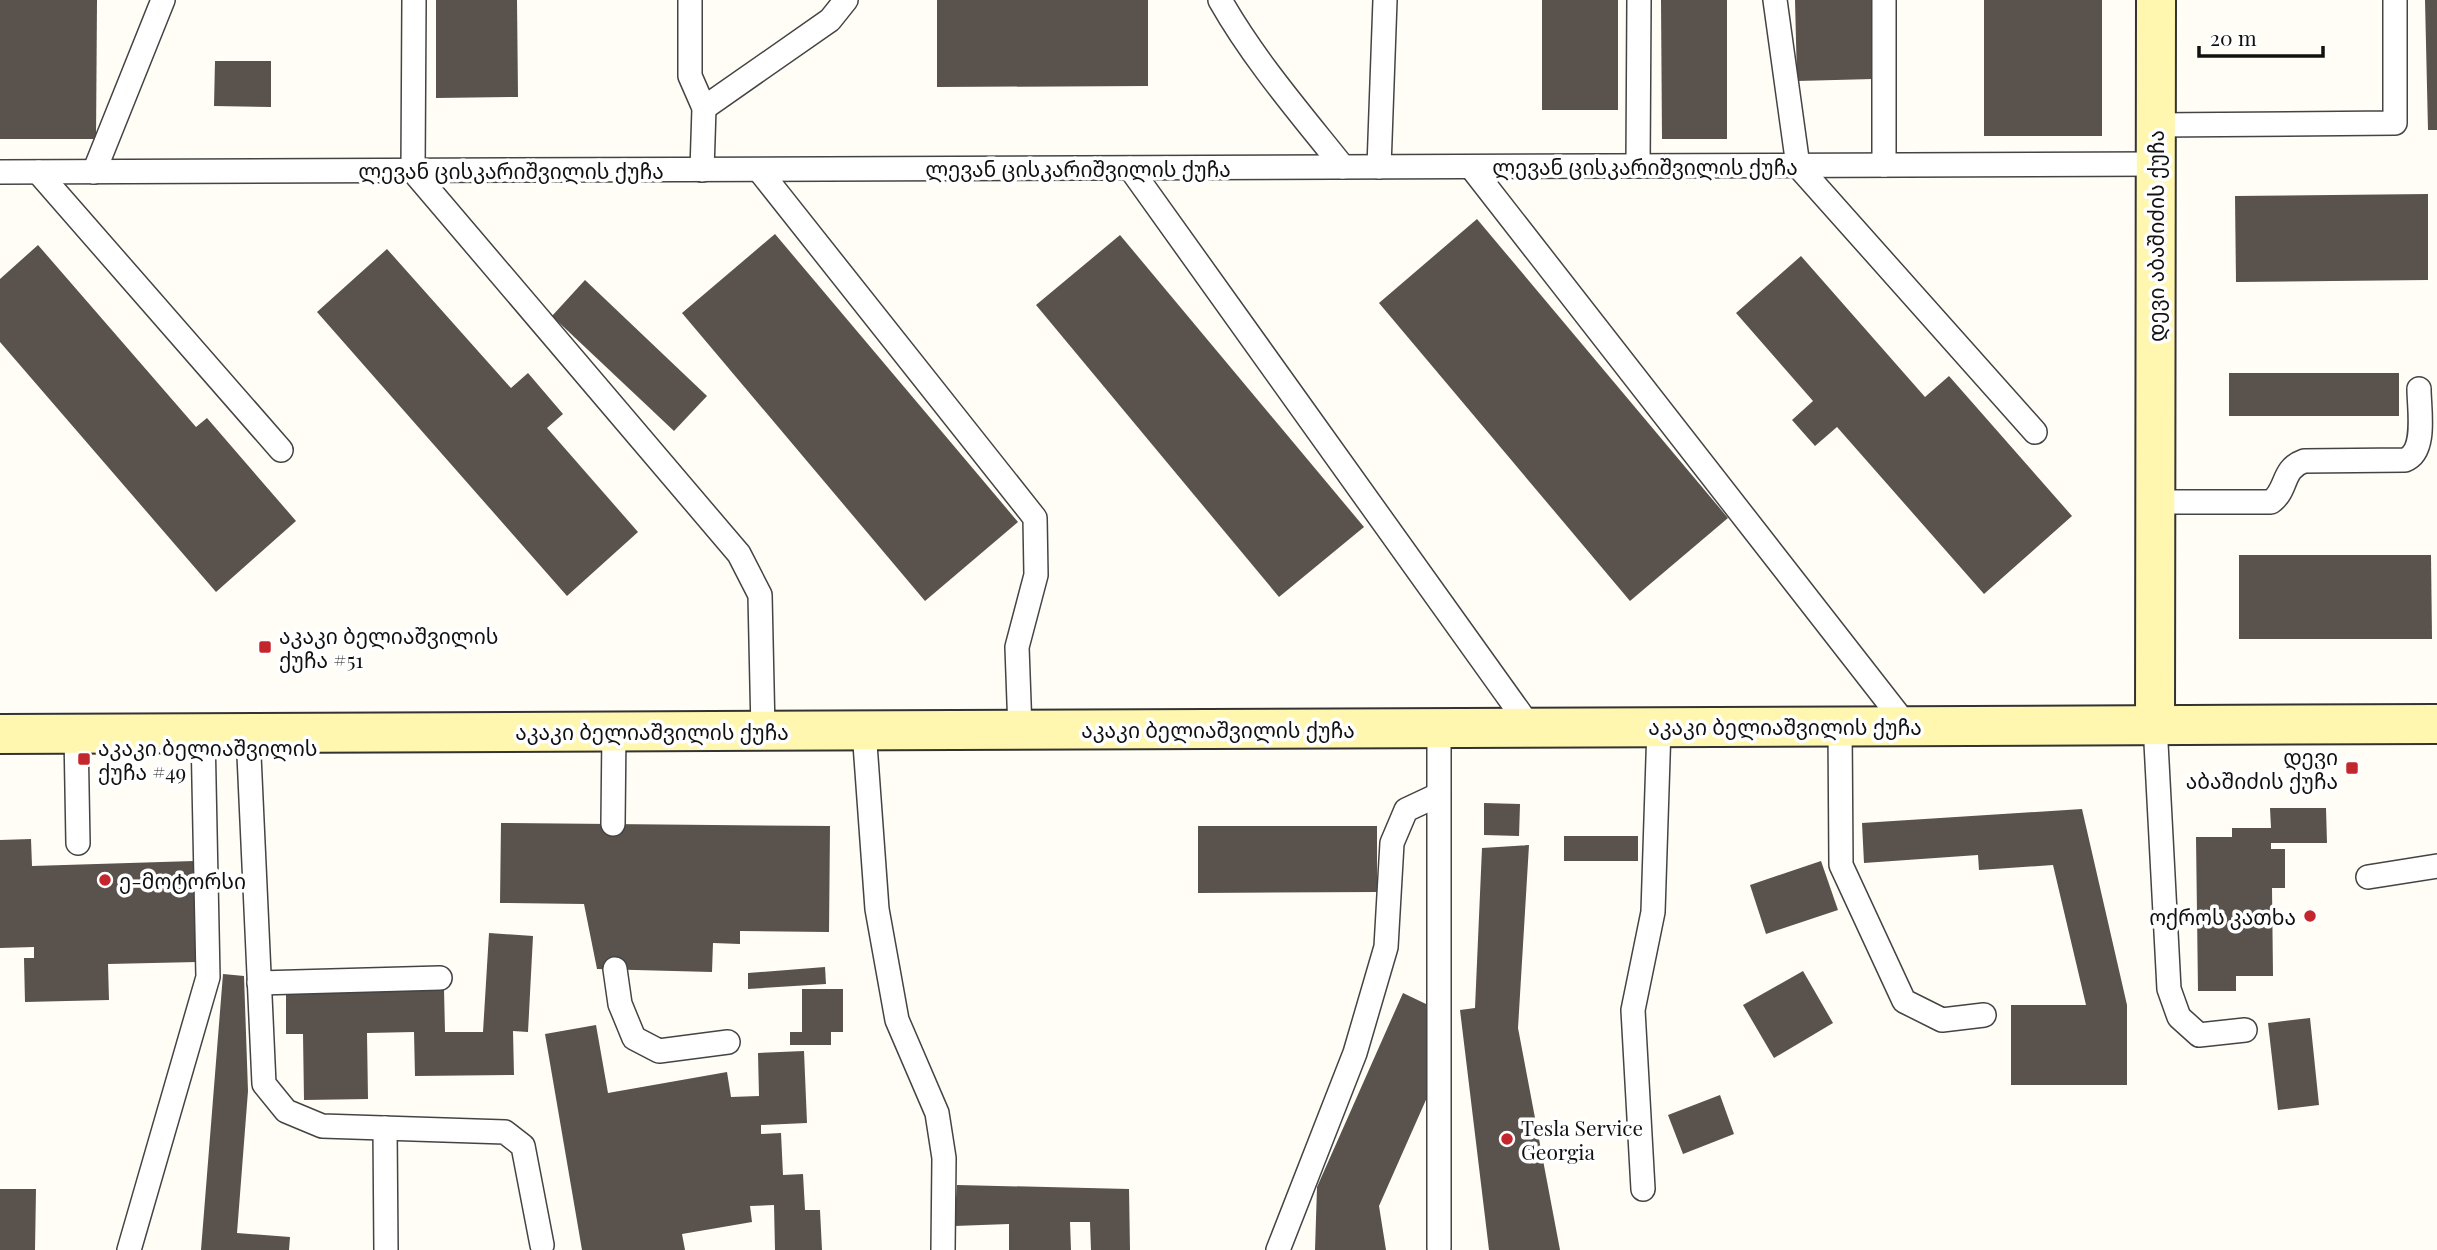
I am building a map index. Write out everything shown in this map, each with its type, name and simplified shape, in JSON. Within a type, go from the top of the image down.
[{"type":"main road","name":"დევი აბაშიძის ქუჩა","points":[[2155,724],[2156,0]]},
{"type":"main road","name":"აკაკი ბელიაშვილის ქუჩა","points":[[0,734],[2437,724]]},
{"type":"lane","points":[[94,172],[163,0]]},
{"type":"lane","points":[[414,0],[413,171],[738,554],[760,595],[763,731]]},
{"type":"lane","points":[[690,0],[690,76],[704,108],[702,170]]},
{"type":"lane","points":[[704,108],[830,20],[846,0]]},
{"type":"lane","points":[[1220,0],[1279,86],[1343,167]]},
{"type":"lane","points":[[1379,167],[1385,0]]},
{"type":"lane","points":[[1638,166],[1639,0]]},
{"type":"lane","points":[[1774,0],[1798,166],[2035,432]]},
{"type":"lane","points":[[1884,0],[1884,165]]},
{"type":"lane","points":[[2156,125],[2395,123],[2395,0]]},
{"type":"lane","name":"ლევან ცისკარიშვილის ქუჩა","points":[[0,173],[2156,163]]},
{"type":"lane","points":[[1471,167],[1907,726]]},
{"type":"lane","points":[[1130,168],[1530,727]]},
{"type":"lane","points":[[759,170],[1035,518],[1036,575],[1017,648],[1020,730]]},
{"type":"lane","points":[[38,172],[281,450]]},
{"type":"lane","points":[[2155,502],[2271,502],[2278,496],[2294,464],[2304,461],[2405,460],[2413,457],[2419,446],[2419,389]]},
{"type":"lane","points":[[2155,724],[2169,989],[2179,1017],[2199,1035],[2245,1030]]},
{"type":"lane","points":[[1840,726],[1841,865],[1904,1001],[1942,1020],[1984,1014]]},
{"type":"lane","points":[[1643,1189],[1633,1010],[1653,912],[1659,727]]},
{"type":"lane","points":[[1439,1248],[1440,728]]},
{"type":"lane","points":[[864,730],[877,909],[897,1020],[937,1113],[944,1158],[943,1250]]},
{"type":"lane","points":[[613,824],[614,731]]},
{"type":"lane","points":[[129,1250],[208,977],[203,733]]},
{"type":"lane","points":[[248,733],[264,1084],[286,1111],[322,1126],[505,1132],[523,1146],[542,1245]]},
{"type":"lane","points":[[76,734],[78,843]]},
{"type":"lane","points":[[1278,1250],[1354,1053],[1386,947],[1392,843],[1406,810],[1438,795]]},
{"type":"lane","points":[[2368,877],[2437,866]]},
{"type":"lane","points":[[615,969],[620,1004],[634,1038],[659,1051],[727,1042]]},
{"type":"lane","points":[[259,983],[440,978]]},
{"type":"lane","points":[[385,1128],[386,1250]]},
{"type":"building","points":[[0,0],[97,0],[96,139],[0,139]]},
{"type":"building","points":[[436,0],[517,0],[518,97],[436,98]]},
{"type":"building","points":[[937,0],[1148,0],[1148,86],[937,87]]},
{"type":"building","points":[[1542,0],[1618,0],[1618,110],[1542,110]]},
{"type":"building","points":[[1661,0],[1727,0],[1727,139],[1662,139]]},
{"type":"building","points":[[1795,0],[1871,0],[1873,79],[1797,81]]},
{"type":"building","points":[[1984,0],[2102,0],[2102,136],[1984,136]]},
{"type":"building","points":[[2425,0],[2437,0],[2437,130],[2428,130]]},
{"type":"building","points":[[215,61],[271,61],[271,107],[214,106]]},
{"type":"building","points":[[2428,194],[2428,280],[2236,282],[2235,196]]},
{"type":"building","points":[[1477,219],[1728,518],[1630,601],[1379,303]]},
{"type":"building","points":[[775,234],[1018,522],[925,601],[682,313]]},
{"type":"building","points":[[1120,235],[1364,527],[1279,597],[1036,305]]},
{"type":"building","points":[[38,245],[196,427],[207,418],[296,521],[216,592],[0,342],[0,279]]},
{"type":"building","points":[[387,249],[511,388],[528,373],[563,414],[547,428],[638,532],[567,596],[317,312]]},
{"type":"building","points":[[1801,256],[1925,397],[1949,376],[2072,516],[1984,594],[1837,427],[1815,446],[1792,420],[1813,401],[1736,313]]},
{"type":"building","points":[[585,280],[707,396],[674,431],[552,316]]},
{"type":"building","points":[[2229,373],[2399,373],[2399,416],[2229,416]]},
{"type":"building","points":[[2239,555],[2431,555],[2432,639],[2239,639]]},
{"type":"building","points":[[1484,803],[1520,804],[1519,836],[1484,835]]},
{"type":"building","points":[[2270,808],[2326,808],[2327,843],[2271,843],[2271,849],[2285,849],[2285,888],[2272,888],[2273,976],[2236,976],[2236,991],[2198,991],[2196,837],[2232,837],[2232,828],[2271,828]]},
{"type":"building","points":[[2082,809],[2127,1005],[2127,1085],[2011,1085],[2011,1005],[2086,1005],[2053,865],[1979,870],[1978,855],[1864,863],[1862,823]]},
{"type":"building","points":[[501,823],[830,826],[829,932],[740,931],[740,944],[713,943],[712,972],[597,969],[584,904],[500,903]]},
{"type":"building","points":[[1198,826],[1377,826],[1377,892],[1198,893]]},
{"type":"building","points":[[1564,836],[1638,836],[1638,861],[1564,861]]},
{"type":"building","points":[[31,839],[32,866],[194,861],[197,962],[108,964],[109,1000],[25,1002],[24,958],[34,958],[34,947],[0,948],[0,840]]},
{"type":"building","name":"Tesla Service Georgia","points":[[1529,845],[1518,1028],[1560,1250],[1489,1250],[1460,1010],[1475,1008],[1482,848]]},
{"type":"building","points":[[1821,861],[1838,910],[1766,934],[1750,885]]},
{"type":"building","points":[[489,933],[533,936],[528,1032],[513,1031],[514,1075],[415,1076],[414,1032],[367,1033],[368,1099],[304,1100],[303,1034],[286,1034],[286,990],[444,989],[445,1032],[483,1032]]},
{"type":"building","points":[[825,967],[826,984],[748,989],[748,973]]},
{"type":"building","points":[[1803,971],[1833,1023],[1774,1058],[1743,1005]]},
{"type":"building","points":[[223,974],[244,976],[248,1091],[237,1233],[290,1237],[289,1250],[201,1250]]},
{"type":"building","points":[[802,989],[843,989],[843,1032],[831,1032],[831,1045],[790,1045],[790,1032],[802,1032]]},
{"type":"building","points":[[1403,993],[1426,1004],[1429,1093],[1379,1206],[1386,1250],[1315,1250],[1317,1187]]},
{"type":"building","points":[[2310,1018],[2319,1105],[2278,1110],[2268,1023]]},
{"type":"building","points":[[596,1025],[608,1093],[727,1072],[731,1097],[759,1096],[758,1053],[804,1051],[807,1123],[761,1125],[761,1134],[781,1133],[783,1175],[803,1174],[805,1210],[820,1210],[822,1250],[775,1250],[774,1205],[750,1206],[752,1222],[682,1234],[685,1250],[582,1250],[545,1034]]},
{"type":"building","points":[[1720,1095],[1734,1134],[1683,1154],[1668,1115]]},
{"type":"building","points":[[957,1185],[1129,1189],[1130,1250],[1091,1250],[1090,1222],[1070,1222],[1071,1250],[1009,1250],[1009,1224],[954,1226]]},
{"type":"building","points":[[0,1189],[36,1189],[35,1250],[0,1250]]},
{"type":"place","name":"აკაკი ბელიაშვილის ქუჩა #51","points":[[265,647]]},
{"type":"place","name":"აკაკი ბელიაშვილის ქუჩა #49","points":[[84,759]]},
{"type":"place","name":"დევი აბაშიძის ქუჩა","points":[[2352,768]]},
{"type":"place","name":"ე-მოტორსი","points":[[105,880]]},
{"type":"place","name":"ოქროს კათხა","points":[[2310,916]]},
{"type":"place","name":"Tesla Service Georgia","points":[[1507,1139]]}]
